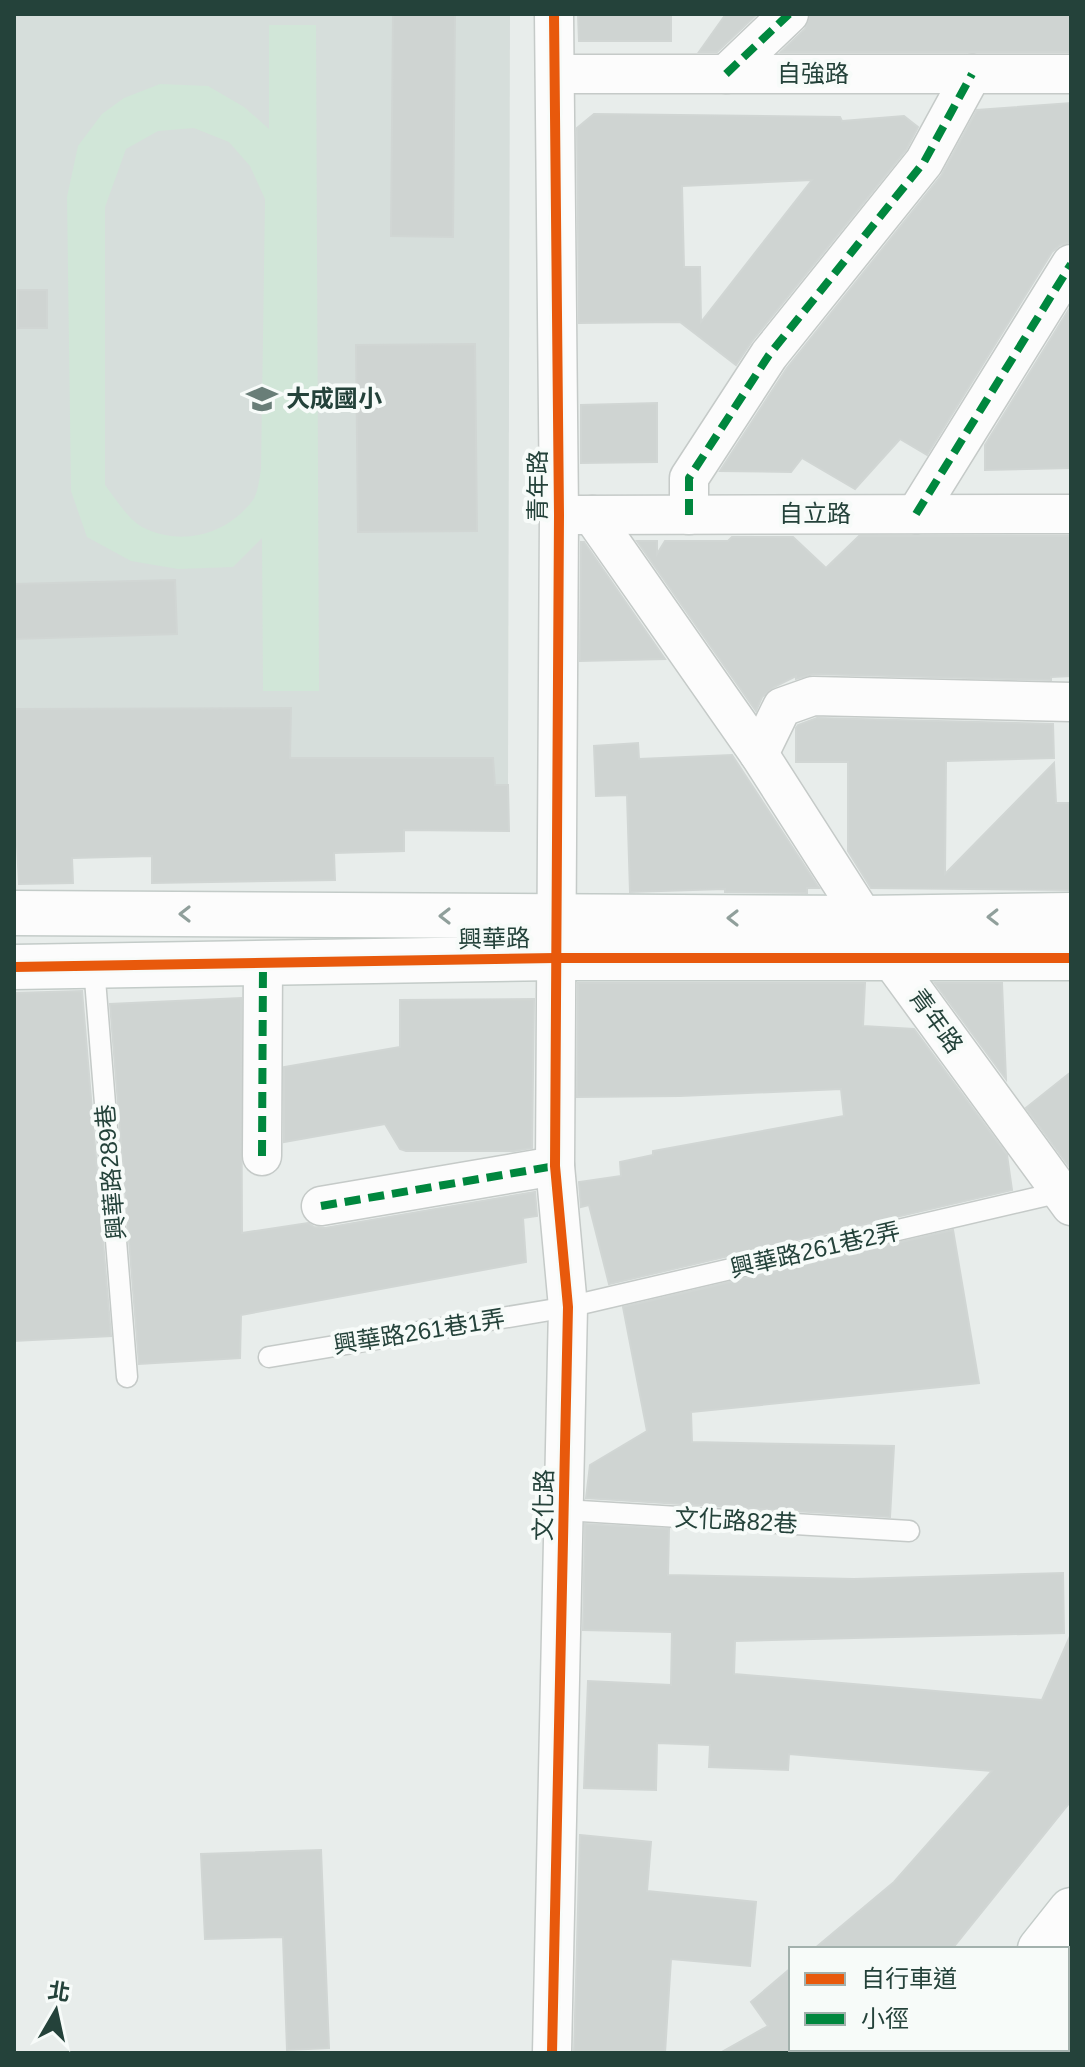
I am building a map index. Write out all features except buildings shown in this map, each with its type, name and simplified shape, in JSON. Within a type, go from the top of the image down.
[{"type":"street","name":"青年路","points":[[554,14],[575,515],[555,938]]},
{"type":"street","points":[[726,74],[789,14]]},
{"type":"street","name":"自強路","points":[[555,74],[1071,74]]},
{"type":"street","points":[[689,515],[689,478],[769,355],[924,162],[972,74]]},
{"type":"street","points":[[916,514],[1071,264]]},
{"type":"street","name":"自立路","points":[[575,515],[1071,514]]},
{"type":"street","name":"青年路","points":[[575,515],[759,754],[889,957],[1066,1199]]},
{"type":"street","points":[[759,754],[782,707],[813,696],[1071,702]]},
{"type":"street","name":"興華路","points":[[14,913],[889,957],[1071,958]]},
{"type":"street","name":"興華路","points":[[14,967],[263,963],[555,938],[863,918],[1071,915]]},
{"type":"street","name":"文化路","points":[[552,2053],[568,1307],[555,1166],[555,938]]},
{"type":"street","points":[[262,1156],[263,963]]},
{"type":"street","points":[[321,1206],[555,1166]]},
{"type":"street","points":[[1042,1947],[1071,1910]]},
{"type":"lane","name":"興華路289巷","points":[[94,967],[127,1377]]},
{"type":"lane","name":"興華路261巷2弄","points":[[568,1307],[1066,1199]]},
{"type":"lane","name":"興華路261巷1弄","points":[[269,1357],[568,1307]]},
{"type":"lane","name":"文化路82巷","points":[[564,1510],[909,1531]]},
{"type":"shaded area","name":"大成國小","points":[[14,14],[510,14],[508,785],[14,788]]},
{"type":"green space","points":[[269,25],[316,25],[319,691],[263,691],[262,538],[233,567],[178,569],[131,561],[87,537],[71,491],[67,197],[78,146],[102,114],[124,98],[160,84],[208,86],[244,107],[269,129]],"holes":[[[194,128],[229,142],[250,166],[265,199],[261,470],[253,500],[230,522],[202,534],[172,536],[142,527],[122,508],[105,485],[105,207],[126,149],[158,131]]]},
{"type":"marked path","points":[[726,74],[789,14]]},
{"type":"marked path","points":[[689,515],[689,478],[769,355],[924,162],[972,74]]},
{"type":"marked path","points":[[916,514],[1071,264]]},
{"type":"marked path","points":[[262,1156],[263,963]]},
{"type":"marked path","points":[[321,1206],[555,1166]]},
{"type":"cycle path","points":[[552,2053],[568,1307],[555,1166],[559,515],[554,14]]},
{"type":"cycle path","points":[[14,967],[555,958],[1071,958]]},
{"type":"place","name":"大成國小","points":[[262,399]]}]
